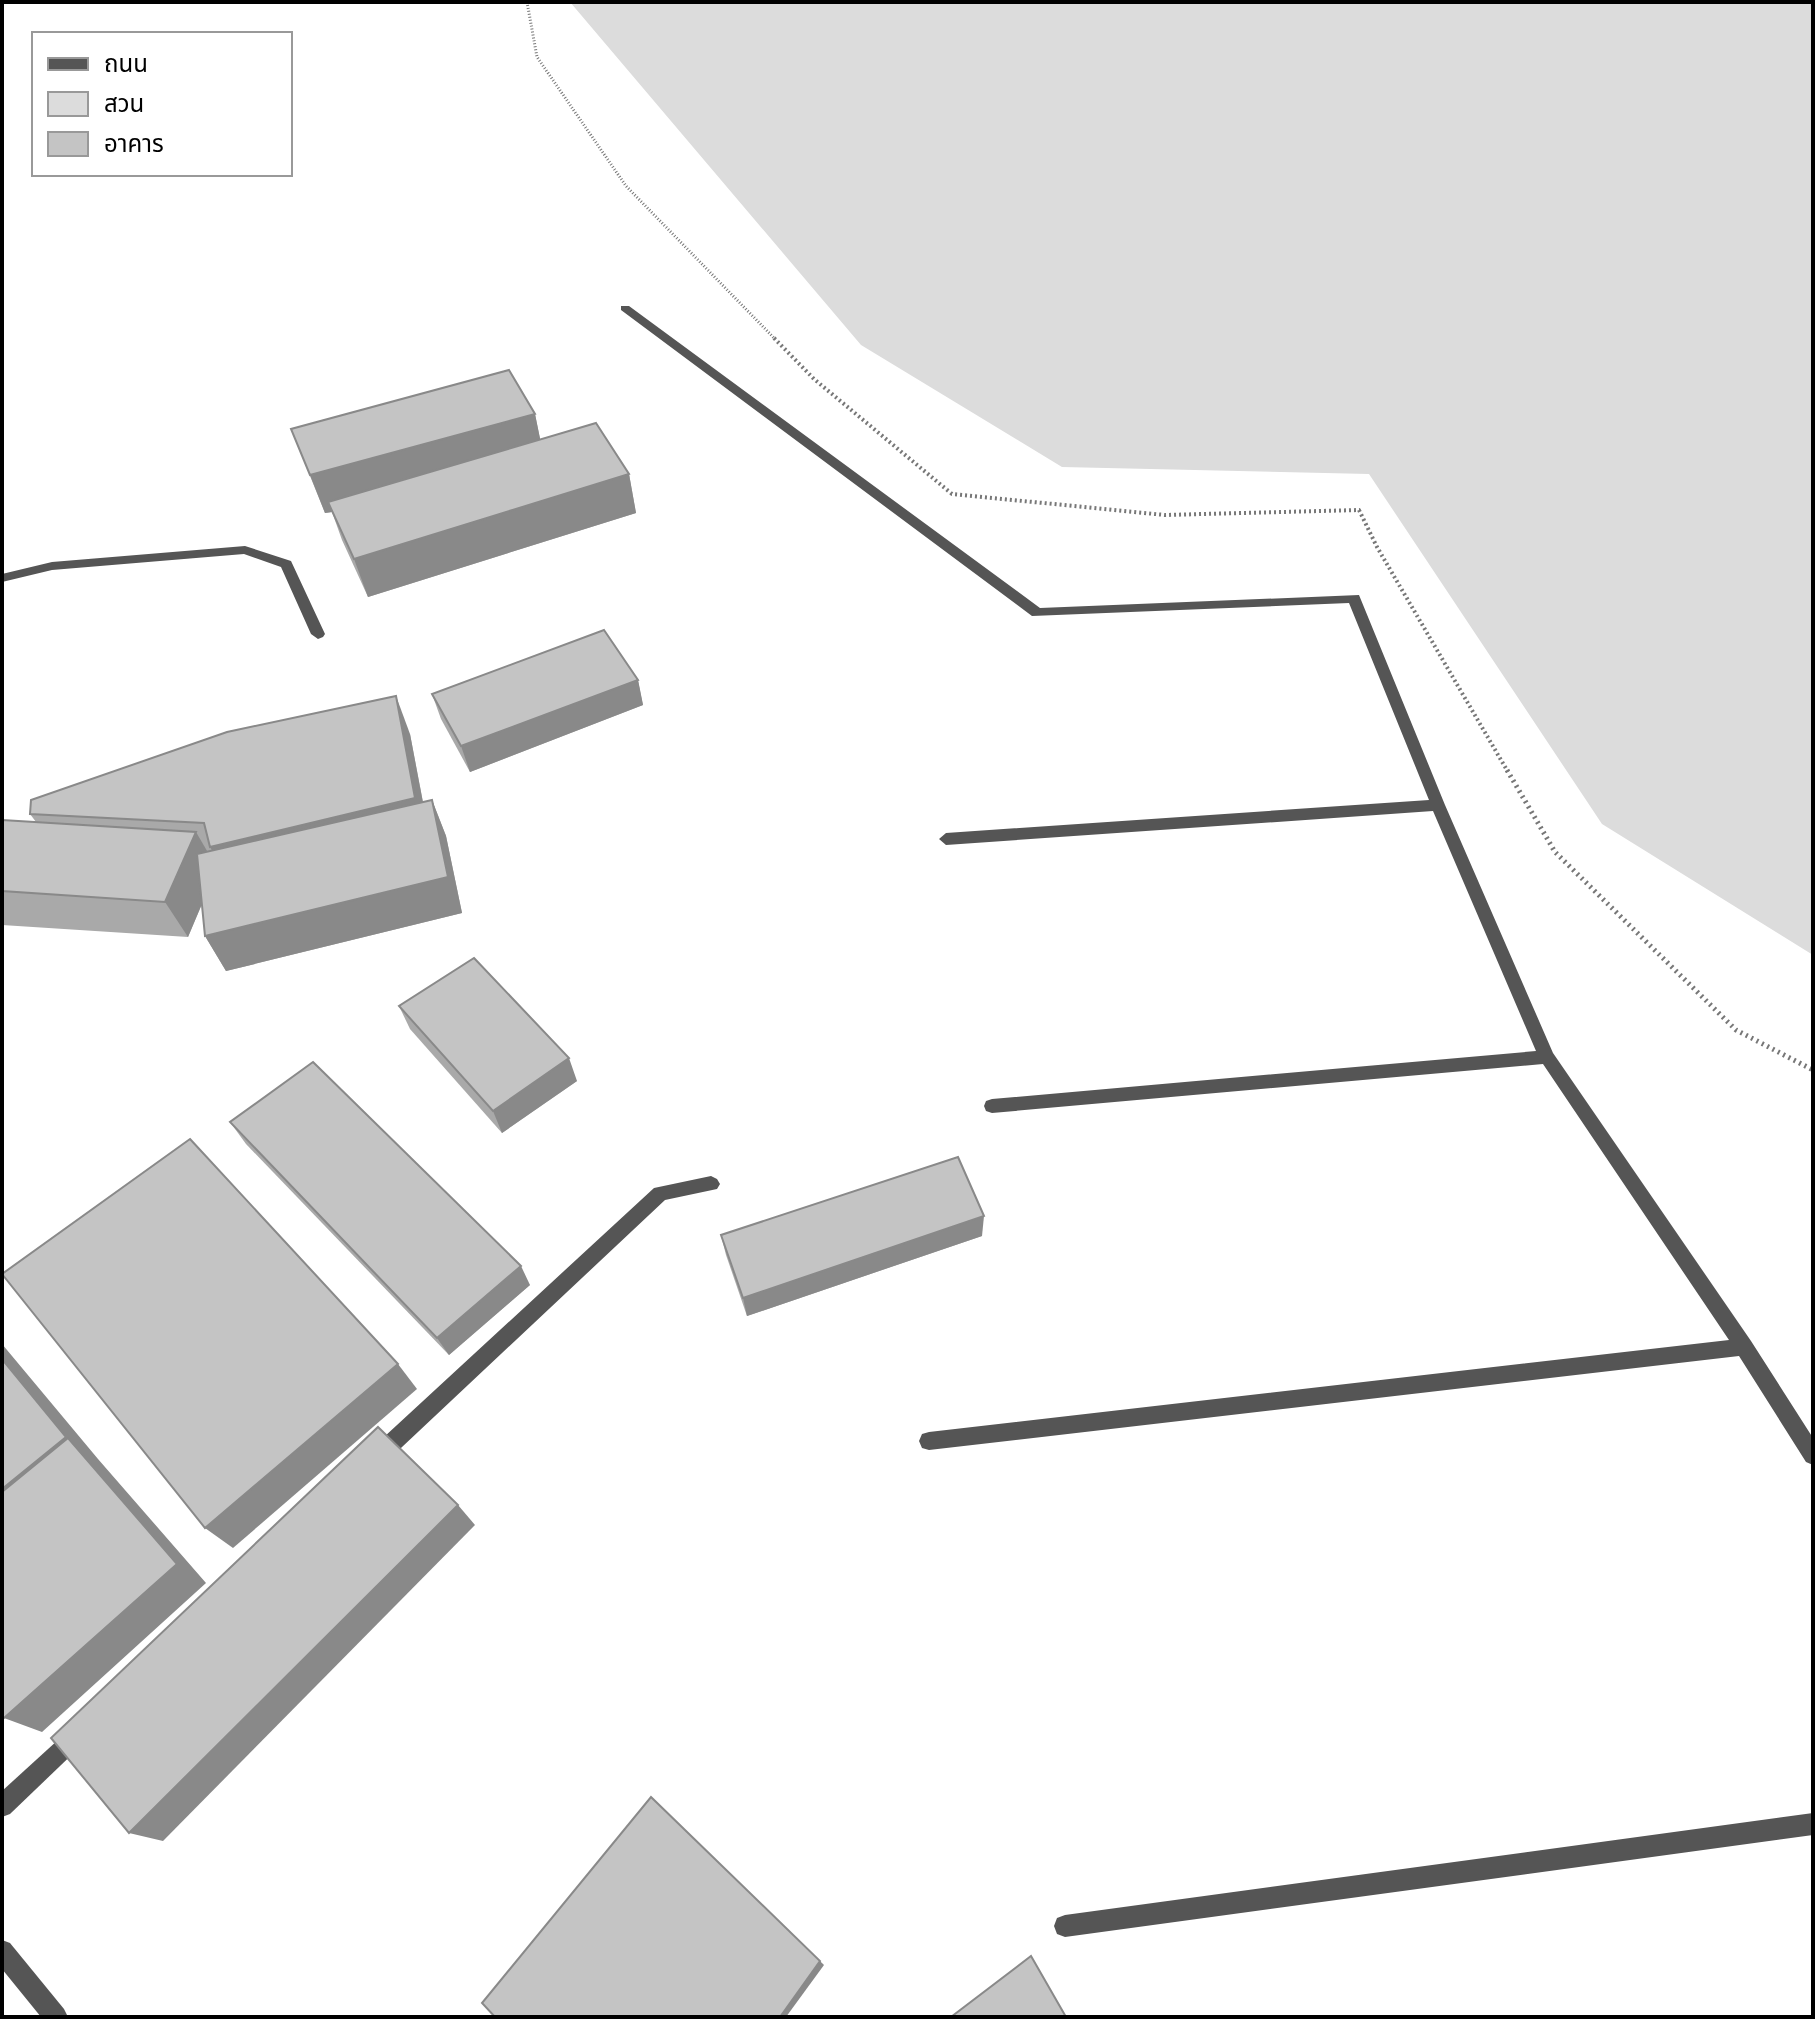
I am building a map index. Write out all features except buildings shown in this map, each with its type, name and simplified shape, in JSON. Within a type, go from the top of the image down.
[{"type":"street","points":[[625,308],[1037,613],[1354,598],[1438,805],[1547,1057],[1744,1347],[1813,1455]]},
{"type":"street","points":[[2,578],[52,566],[245,550],[286,564],[318,634]]},
{"type":"street","points":[[946,839],[1438,805]]},
{"type":"street","points":[[992,1106],[1547,1057]]},
{"type":"street","points":[[360,1472],[660,1193],[711,1184]]},
{"type":"street","points":[[929,1441],[1744,1347]]},
{"type":"street","points":[[2,1806],[94,1720]]},
{"type":"street","points":[[1065,1926],[1813,1824]]},
{"type":"street","points":[[2,1951],[56,2017]]},
{"type":"path","points":[[527,2],[537,57],[626,186],[814,379],[952,494],[1165,515],[1359,510],[1377,547],[1555,852],[1736,1030],[1813,1070]]},
{"type":"green space","points":[[570,2],[1813,2],[1813,955],[1602,824],[1369,474],[1062,467],[861,345]]}]
